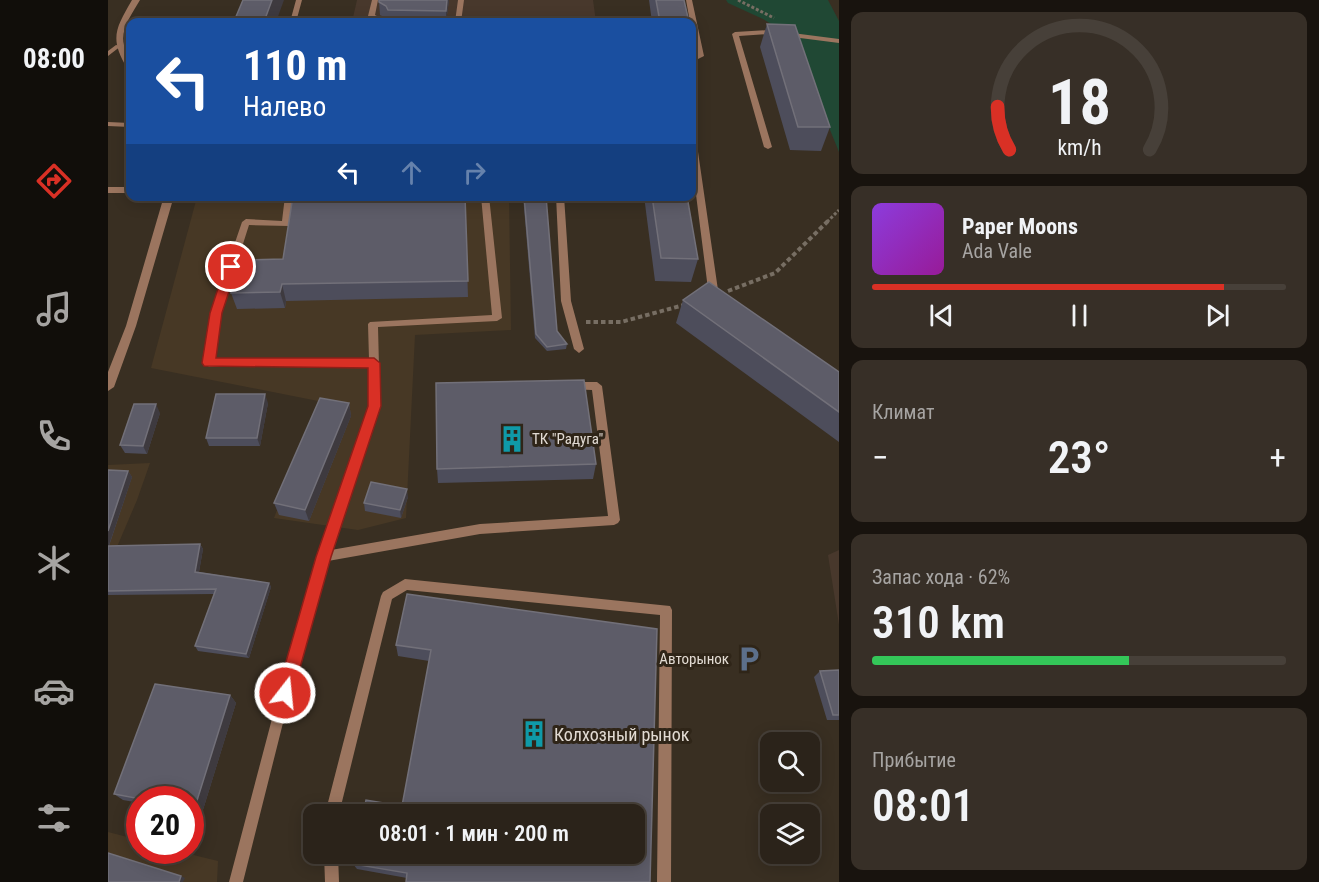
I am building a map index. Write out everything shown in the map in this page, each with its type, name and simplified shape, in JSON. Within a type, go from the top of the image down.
[{"type":"street","points":[[126,59],[118,46],[118,32],[136,0]]},
{"type":"street","points":[[108,387],[113,362],[131,326],[168,201]]},
{"type":"lane","points":[[295,18],[299,0]]},
{"type":"lane","points":[[375,0],[371,16],[375,18]]},
{"type":"lane","points":[[459,18],[461,0]]},
{"type":"lane","points":[[689,0],[693,18]]},
{"type":"lane","points":[[768,147],[735,34],[769,32],[839,41]]},
{"type":"lane","points":[[696,36],[700,56],[696,58]]},
{"type":"lane","points":[[108,54],[118,46]]},
{"type":"lane","points":[[108,124],[126,125]]},
{"type":"lane","points":[[696,167],[714,297],[723,304]]},
{"type":"lane","points":[[108,190],[126,190]]},
{"type":"lane","points":[[288,201],[286,224],[246,222],[216,313],[209,363],[374,363]]},
{"type":"lane","points":[[236,882],[279,716],[324,557],[375,406],[373,324],[497,318],[485,201]]},
{"type":"lane","points":[[560,201],[566,301],[579,349]]},
{"type":"lane","points":[[324,557],[480,529],[614,520],[597,386],[562,387]]},
{"type":"lane","points":[[335,804],[387,596],[405,584],[666,609],[664,882]]},
{"type":"lane","points":[[331,864],[332,882]]},
{"type":"shaded area","points":[[357,0],[593,0],[595,18],[353,18]]},
{"type":"shaded area","points":[[196,201],[509,201],[511,330],[415,335],[406,518],[358,530],[274,518],[318,401],[151,368]]},
{"type":"shaded area","points":[[150,463],[137,500],[108,568],[108,465]]},
{"type":"shaded area","points":[[839,550],[839,625],[828,555]]},
{"type":"shaded area","points":[[108,832],[126,837],[126,864],[204,864],[204,858],[218,861],[217,882],[108,882]]},
{"type":"green space","points":[[726,0],[828,0],[839,21],[839,152],[795,44],[781,30]]},
{"type":"building","points":[[243,0],[272,0],[265,18],[235,18]]},
{"type":"building","points":[[379,0],[447,0],[446,11],[388,10]]},
{"type":"building","points":[[656,0],[684,0],[688,18],[659,18]]},
{"type":"building","points":[[767,24],[795,25],[830,127],[798,127]]},
{"type":"building","points":[[292,201],[465,201],[468,281],[282,284],[280,292],[231,293],[238,260],[283,259]]},
{"type":"building","points":[[524,201],[546,201],[557,331],[567,344],[547,347],[536,334]]},
{"type":"building","points":[[653,201],[688,201],[698,259],[661,258]]},
{"type":"building","points":[[709,282],[839,372],[839,412],[683,300]]},
{"type":"building","name":"ТК \"Радуга\"","points":[[584,380],[596,464],[437,469],[436,383]]},
{"type":"building","points":[[216,394],[265,394],[257,438],[206,438]]},
{"type":"building","points":[[320,398],[349,403],[305,510],[274,503]]},
{"type":"building","points":[[134,404],[156,404],[143,446],[120,445]]},
{"type":"building","points":[[108,470],[128,471],[108,531]]},
{"type":"building","points":[[371,482],[407,489],[400,510],[364,503]]},
{"type":"building","points":[[200,544],[195,572],[269,583],[246,654],[195,646],[216,589],[108,591],[108,546]]},
{"type":"building","name":"Колхозный рынок","points":[[407,594],[657,629],[650,882],[406,882],[407,873],[353,864],[645,864],[645,804],[402,804],[431,650],[396,645]]},
{"type":"building","points":[[839,670],[839,715],[833,715],[820,671]]},
{"type":"building","points":[[155,684],[230,695],[202,786],[126,786],[126,796],[114,794]]},
{"type":"building","name":"Колхозный рынок","points":[[366,800],[390,804],[365,804]]},
{"type":"building","points":[[108,853],[126,859],[126,864],[143,864],[181,876],[179,882],[108,882]]},
{"type":"place","name":"ТК \"Радуга\"","points":[[512,439]]},
{"type":"place","name":"Авторынок","points":[[749,659]]},
{"type":"place","name":"Колхозный рынок","points":[[534,734]]},
{"type":"route","points":[[231,267],[216,313],[209,363],[374,363],[375,406],[324,557],[285,693]]}]
